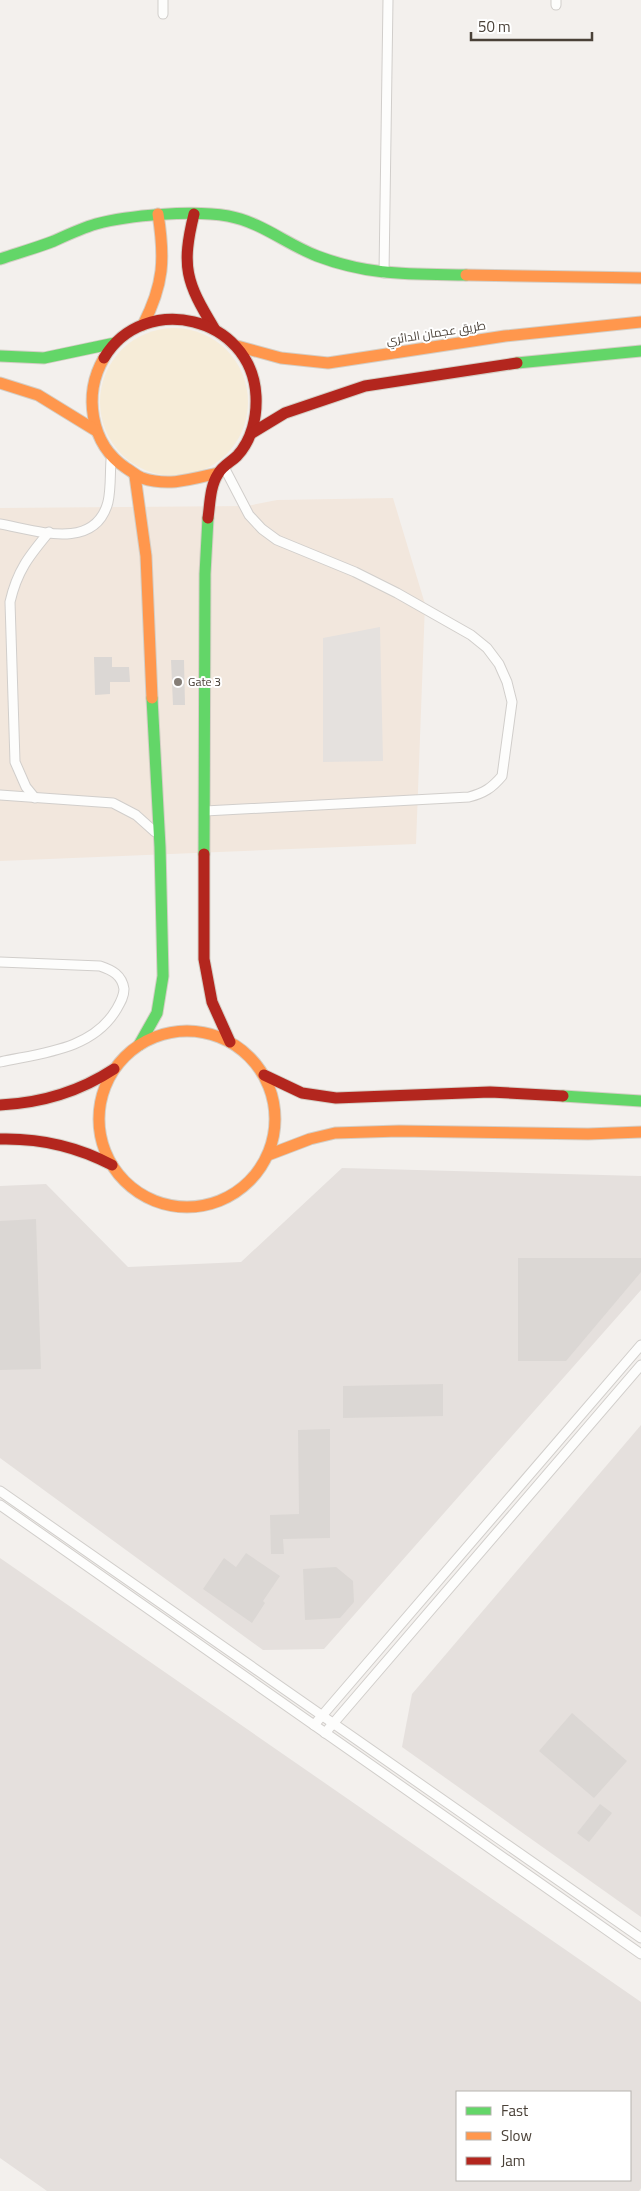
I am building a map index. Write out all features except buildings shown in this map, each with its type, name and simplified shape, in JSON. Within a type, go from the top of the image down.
[{"type":"street","points":[[0,259],[33,249],[95,224],[158,214],[194,214],[227,216],[256,224],[315,255],[349,267],[384,274],[641,278]]},
{"type":"street","points":[[143,324],[153,307],[164,273],[165,256],[158,214]]},
{"type":"street","points":[[194,214],[186,255],[187,275],[194,293],[214,328]]},
{"type":"street","points":[[167,318],[191,320],[214,328],[236,346],[252,372],[258,403],[252,433],[240,452],[221,470],[198,482],[177,485],[155,483],[135,476],[111,457],[95,430],[90,407],[92,383],[101,361],[115,343],[143,324],[167,318]]},
{"type":"street","name":"طريق عجمان الدائري","points":[[236,346],[293,361],[328,364],[505,336],[641,322]]},
{"type":"street","points":[[0,356],[39,360],[60,357],[115,343]]},
{"type":"street","points":[[252,433],[285,413],[336,394],[365,386],[516,363],[641,351]]},
{"type":"street","points":[[0,383],[17,386],[36,393],[95,430]]},
{"type":"street","points":[[221,470],[207,536],[204,688],[204,959],[212,1002],[230,1042]]},
{"type":"street","points":[[0,1105],[41,1101],[72,1092],[97,1081],[114,1069],[139,1045],[154,1020],[162,983],[159,797],[152,688],[148,576],[141,505],[135,476]]},
{"type":"street","points":[[148,576],[162,627]]},
{"type":"street","points":[[137,632],[148,576]]},
{"type":"street","points":[[194,624],[206,582]]},
{"type":"street","points":[[206,582],[217,632]]},
{"type":"street","points":[[205,799],[214,766],[216,742]]},
{"type":"street","points":[[142,744],[145,767],[159,797]]},
{"type":"street","points":[[159,797],[168,760]]},
{"type":"street","points":[[193,766],[205,799]]},
{"type":"street","points":[[114,1069],[103,1092],[99,1117],[102,1142],[112,1165],[129,1186],[152,1200],[179,1207],[206,1205],[232,1196],[253,1178],[268,1155],[275,1129],[274,1101],[264,1075],[250,1056],[230,1042],[208,1033],[184,1031],[160,1035],[139,1045]]},
{"type":"street","points":[[264,1075],[302,1093],[336,1098],[402,1098],[490,1092],[641,1101]]},
{"type":"street","points":[[268,1155],[310,1139],[336,1134],[399,1131],[588,1134],[641,1132]]},
{"type":"street","points":[[0,1139],[44,1140],[72,1145],[112,1165]]},
{"type":"lane","points":[[162,14],[163,0]]},
{"type":"lane","points":[[384,274],[388,0]]},
{"type":"lane","points":[[0,524],[71,535],[84,532],[104,514],[108,501],[111,457]]},
{"type":"lane","points":[[204,811],[469,797],[483,794],[502,776],[512,702],[507,682],[499,664],[487,648],[471,635],[389,589],[277,540],[262,529],[249,515],[221,470]]},
{"type":"lane","points":[[35,798],[26,787],[15,762],[10,602],[14,582],[22,566],[48,532]]},
{"type":"lane","points":[[0,795],[113,803],[136,815],[160,838]]},
{"type":"lane","points":[[0,962],[100,966],[111,969],[120,977],[124,988],[123,999],[111,1019],[94,1035],[73,1046],[0,1062]]},
{"type":"lane","points":[[314,1725],[641,1345]]},
{"type":"lane","points":[[325,1733],[641,1365]]},
{"type":"lane","points":[[0,1491],[323,1714],[641,1938]]},
{"type":"lane","points":[[0,1505],[641,1954]]},
{"type":"shaded area","points":[[393,498],[425,604],[416,844],[0,861],[0,508],[247,506],[277,500]]},
{"type":"shaded area","points":[[380,627],[383,761],[323,762],[323,638]]},
{"type":"shaded area","points":[[342,1168],[641,1176],[641,1290],[324,1649],[263,1650],[0,1458],[0,1186],[46,1184],[128,1267],[241,1262]]},
{"type":"shaded area","points":[[641,1425],[641,1917],[402,1747],[412,1694]]},
{"type":"shaded area","points":[[0,1558],[641,2002],[641,2188],[639,2191],[47,2191],[0,2158]]},
{"type":"sand","points":[[174,328],[202,334],[226,350],[242,374],[248,402],[242,430],[226,454],[202,470],[174,476],[146,470],[122,454],[106,430],[100,402],[106,374],[122,350],[146,334]]},
{"type":"traffic: fast","points":[[0,259],[110,221],[161,214],[197,213],[240,219],[262,228],[295,246],[336,263],[390,273],[466,275]]},
{"type":"traffic: fast","points":[[0,356],[44,358],[115,343]]},
{"type":"traffic: fast","points":[[517,363],[641,351]]},
{"type":"traffic: fast","points":[[204,854],[205,574],[208,518]]},
{"type":"traffic: fast","points":[[139,1045],[157,1013],[163,976],[160,847],[152,698]]},
{"type":"traffic: fast","points":[[563,1096],[641,1101]]},
{"type":"traffic: slow","points":[[143,325],[155,297],[161,271],[162,245],[158,214]]},
{"type":"traffic: slow","points":[[466,275],[641,278]]},
{"type":"traffic: slow","points":[[237,346],[281,358],[328,363],[505,336],[641,322]]},
{"type":"traffic: slow","points":[[104,358],[97,372],[92,402],[98,432],[104,446],[114,458],[138,476],[152,481],[190,480],[218,473]]},
{"type":"traffic: slow","points":[[0,383],[38,395],[95,430]]},
{"type":"traffic: slow","points":[[135,476],[146,556],[152,698]]},
{"type":"traffic: slow","points":[[187,1031],[221,1038],[243,1051],[255,1063],[268,1085],[275,1119],[268,1153],[255,1175],[243,1187],[221,1200],[187,1207],[153,1200],[131,1187],[119,1175],[106,1153],[99,1119],[106,1085],[119,1063],[131,1051],[153,1038],[187,1031]]},
{"type":"traffic: slow","points":[[268,1155],[310,1139],[335,1133],[399,1131],[588,1134],[641,1132]]},
{"type":"traffic: jam","points":[[194,214],[188,248],[189,274],[197,298],[214,328]]},
{"type":"traffic: jam","points":[[104,358],[122,337],[144,324],[169,319],[193,322],[217,331],[236,347],[250,369],[256,396],[256,412],[250,436],[242,450],[220,471],[215,479],[208,518]]},
{"type":"traffic: jam","points":[[252,433],[285,413],[365,386],[517,363]]},
{"type":"traffic: jam","points":[[204,854],[204,959],[212,1002],[230,1042]]},
{"type":"traffic: jam","points":[[0,1105],[31,1102],[60,1095],[87,1084],[114,1069]]},
{"type":"traffic: jam","points":[[264,1075],[302,1093],[336,1098],[490,1092],[563,1096]]},
{"type":"traffic: jam","points":[[0,1139],[30,1140],[58,1144],[99,1158],[112,1165]]},
{"type":"place","name":"Gate 3","points":[[178,682]]}]
